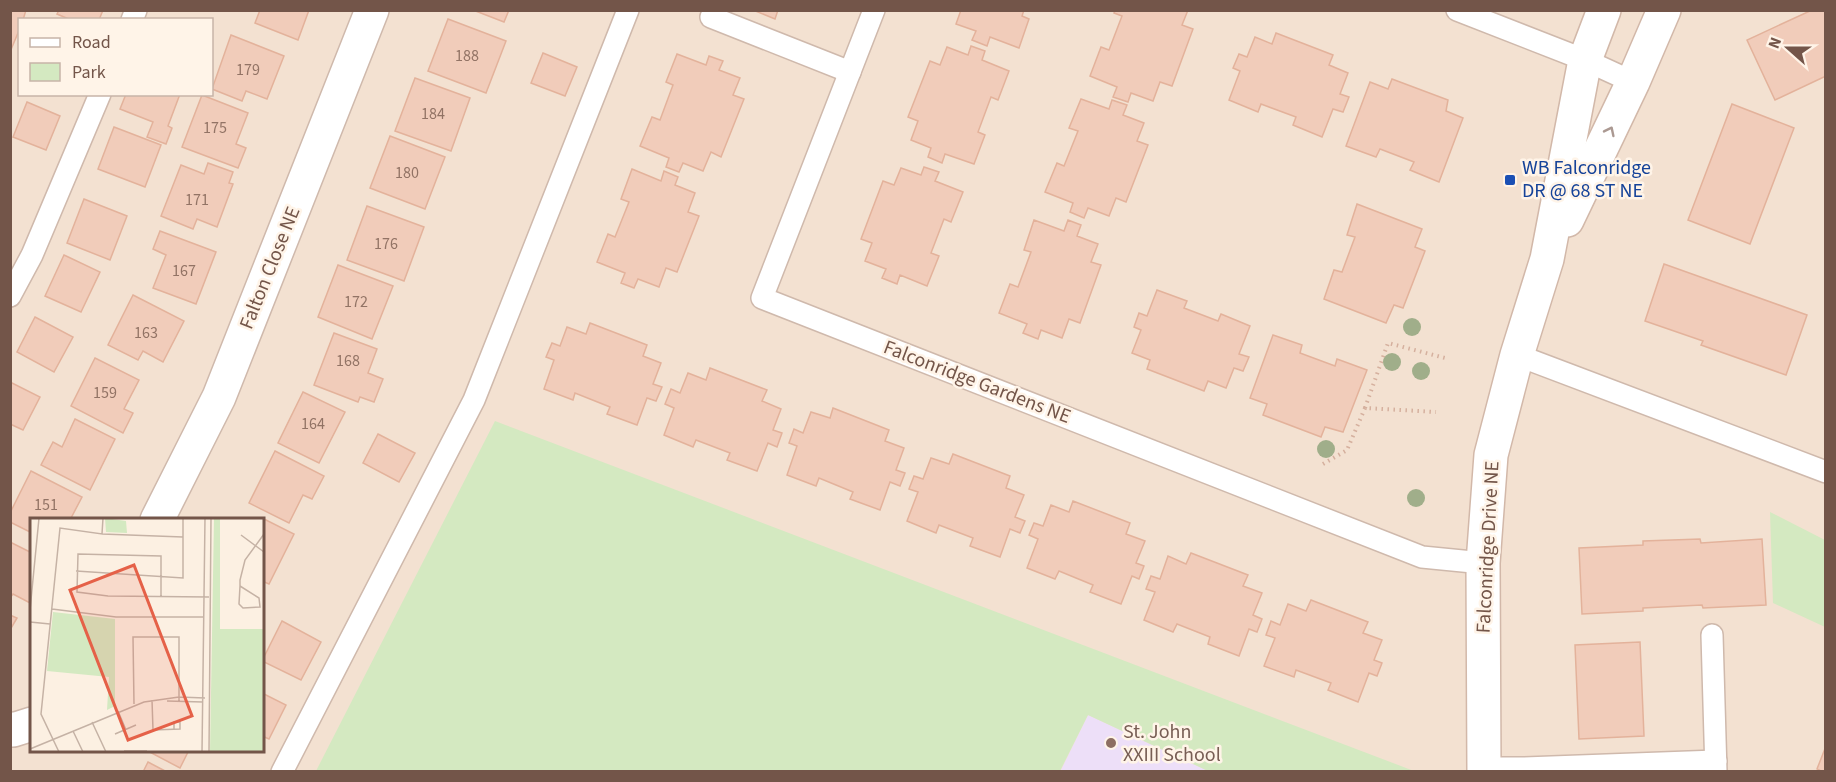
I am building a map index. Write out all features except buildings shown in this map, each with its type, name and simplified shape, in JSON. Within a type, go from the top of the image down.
[{"type":"street","name":"Falton Close NE","points":[[158,518],[219,398],[372,10]]},
{"type":"street","name":"Falconridge Drive NE","points":[[1484,770],[1483,563],[1491,455],[1516,355],[1547,259],[1585,60],[1604,10]]},
{"type":"street","name":"Falconridge Drive NE","points":[[1547,259],[1633,82],[1664,10]]},
{"type":"street","points":[[10,729],[30,725]]},
{"type":"lane","points":[[282,771],[474,400],[627,10]]},
{"type":"lane","name":"Falconridge Gardens NE","points":[[874,10],[762,298],[1422,557],[1483,563]]},
{"type":"lane","points":[[1457,10],[1585,60],[1633,82]]},
{"type":"lane","points":[[711,17],[850,72]]},
{"type":"lane","points":[[10,296],[32,255],[99,96]]},
{"type":"lane","points":[[1516,355],[1826,472]]},
{"type":"lane","points":[[1484,770],[1716,766],[1712,635]]},
{"type":"path","points":[[1323,464],[1347,450],[1388,343],[1445,358]]},
{"type":"path","points":[[1365,408],[1436,412]]},
{"type":"shaded area","points":[[11,11],[1825,11],[1825,771],[11,771]]},
{"type":"shaded area","name":"St. John XXIII School","points":[[1088,715],[1208,771],[1060,772]]},
{"type":"green space","points":[[495,421],[1414,771],[1208,771],[1088,715],[1060,771],[316,771]]},
{"type":"green space","points":[[1770,512],[1825,540],[1825,627],[1773,603]]},
{"type":"place","name":"WB Falconridge DR @ 68 ST NE","points":[[1510,180]]},
{"type":"place","name":"St. John XXIII School","points":[[1111,743]]}]
